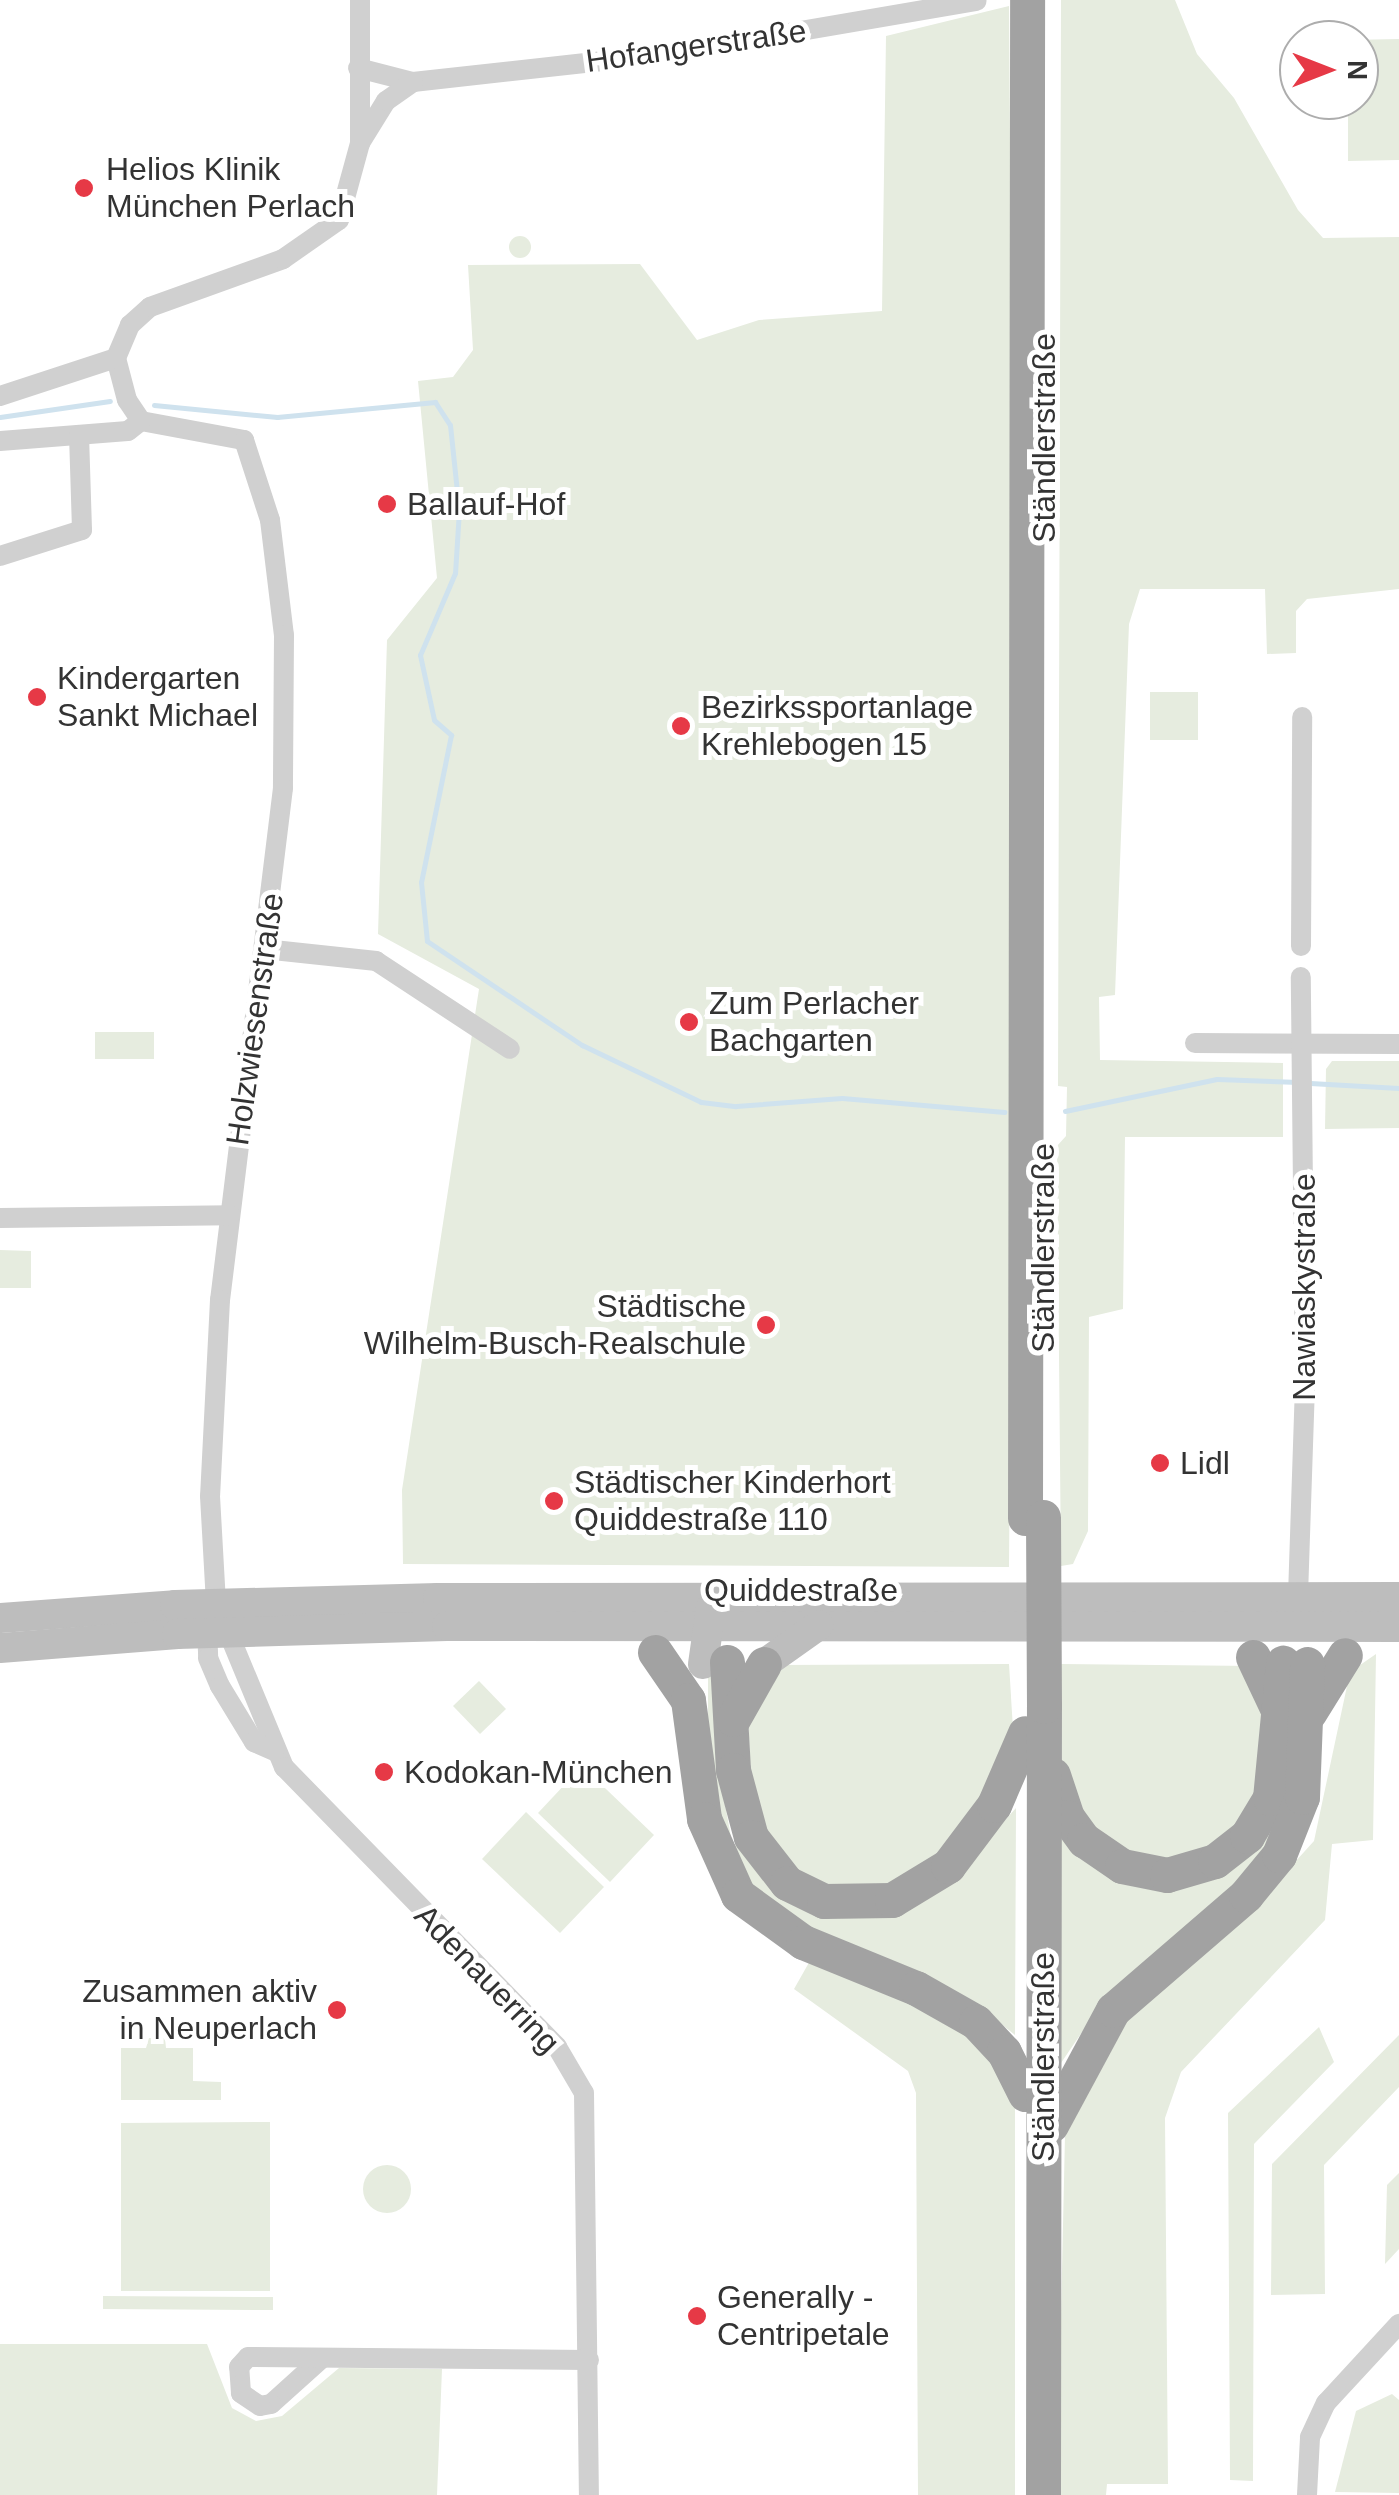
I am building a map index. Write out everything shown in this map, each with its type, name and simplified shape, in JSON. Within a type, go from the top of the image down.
[{"type":"highway","name":"Ständlerstraße","points":[[1027,0],[1034,1720],[1043,2145],[1043,2495]]},
{"type":"highway","name":"Ständlerstraße","points":[[1034,1517],[1044,0]]},
{"type":"highway","points":[[655,1652],[688,1700],[707,1829],[738,1895],[804,1942],[954,2007],[991,2035],[1025,2094]]},
{"type":"highway","points":[[1034,1720],[1068,1817],[1084,1840],[1122,1866],[1167,1875],[1215,1861],[1257,1824],[1293,1716],[1345,1655]]},
{"type":"highway","points":[[1281,1661],[1293,1716]]},
{"type":"highway","points":[[1043,2145],[1067,2086],[1112,2010],[1246,1895],[1280,1855],[1302,1796],[1293,1716],[1281,1661]]},
{"type":"highway","points":[[715,1663],[731,1724],[739,1805],[769,1865],[806,1893],[846,1904],[892,1900],[948,1866],[994,1805],[1034,1720]]},
{"type":"highway","points":[[700,1766],[715,1663]]},
{"type":"highway","points":[[731,1724],[764,1664]]},
{"type":"highway","name":"Ständlerstraße","points":[[1024,2495],[1025,2094],[1034,1720]]},
{"type":"main road","name":"Quiddestraße","points":[[0,1648],[217,1632],[606,1624],[715,1615],[819,1626],[1207,1625],[1296,1616],[1399,1597]]},
{"type":"main road","name":"Quiddestraße","points":[[0,1618],[216,1603],[715,1615],[1296,1616],[1386,1627]]},
{"type":"main road","points":[[715,1615],[715,1663]]},
{"type":"main road","points":[[1207,1625],[1281,1661],[1296,1616]]},
{"type":"main road","points":[[606,1624],[655,1652]]},
{"type":"main road","points":[[764,1664],[819,1626]]},
{"type":"main road","points":[[1345,1655],[1386,1627]]},
{"type":"street","points":[[0,440],[128,431],[141,421],[126,400],[116,358],[130,326],[150,307],[318,240],[350,198],[360,143],[360,0]]},
{"type":"street","name":"Hofangerstraße","points":[[358,68],[413,82],[666,54],[977,1]]},
{"type":"street","points":[[360,143],[386,101],[413,82]]},
{"type":"street","points":[[0,396],[116,358]]},
{"type":"street","name":"Holzwiesenstraße","points":[[141,421],[244,440],[255,458],[270,520],[284,635],[284,779],[230,1215],[212,1430],[216,1603]]},
{"type":"street","points":[[0,556],[82,530],[78,434]]},
{"type":"street","points":[[1301,946],[1302,717]]},
{"type":"street","points":[[264,949],[376,961],[510,1048]]},
{"type":"street","name":"Nawiaskystraße","points":[[1296,1616],[1304,1084],[1301,978]]},
{"type":"street","points":[[1195,1043],[1399,1044]]},
{"type":"street","points":[[0,1218],[230,1215]]},
{"type":"street","points":[[216,1603],[217,1632]]},
{"type":"street","name":"Adenauerring","points":[[217,1632],[237,1718],[254,1742],[274,1751],[328,1819],[572,2068],[584,2093],[589,2134],[589,2495]]},
{"type":"street","points":[[1307,2495],[1310,2437],[1326,2403],[1399,2324]]},
{"type":"street","points":[[321,2358],[589,2360]]},
{"type":"shaded area","points":[[1061,0],[1175,0],[1197,54],[1234,98],[1298,210],[1323,238],[1399,237],[1399,589],[1307,599],[1296,611],[1296,653],[1267,654],[1265,589],[1140,589],[1129,624],[1115,995],[1099,997],[1100,1060],[1283,1063],[1283,1137],[1125,1137],[1123,1309],[1089,1317],[1088,1531],[1073,1564],[1061,1566],[1057,1146],[1066,1136],[1067,1087],[1058,1086]]},
{"type":"shaded area","points":[[1009,6],[1015,791],[1009,1567],[403,1564],[402,1490],[479,989],[378,934],[387,640],[437,578],[418,381],[453,377],[473,350],[468,265],[640,264],[697,340],[759,320],[882,311],[886,36]]},
{"type":"shaded area","points":[[1379,39],[1399,39],[1399,160],[1348,161],[1348,120],[1379,120]]},
{"type":"shaded area","points":[[520,236],[528,239],[528,255],[520,258],[512,255],[509,247],[512,239]]},
{"type":"shaded area","points":[[1150,692],[1198,692],[1198,740],[1150,740]]},
{"type":"shaded area","points":[[95,1032],[154,1032],[154,1059],[95,1059]]},
{"type":"shaded area","points":[[1332,1061],[1399,1061],[1399,1128],[1325,1129],[1326,1069]]},
{"type":"shaded area","points":[[0,1250],[31,1251],[31,1288],[0,1288]]},
{"type":"shaded area","points":[[1376,1654],[1373,1840],[1332,1844],[1325,1920],[1181,2072],[1165,2118],[1168,2484],[1107,2484],[1106,2495],[1057,2495],[1065,2135],[1113,2032],[1234,1929],[1314,1841],[1350,1672]]},
{"type":"shaded area","points":[[716,1662],[717,1761],[732,1842],[799,1905],[955,1876],[1016,1808],[1015,2035],[979,2006],[772,1912],[721,1844],[708,1762],[708,1663]]},
{"type":"shaded area","points":[[1009,1664],[1013,1729],[983,1812],[902,1884],[817,1886],[771,1849],[751,1783],[748,1715],[776,1665]]},
{"type":"shaded area","points":[[1061,1664],[1253,1666],[1269,1757],[1241,1827],[1181,1863],[1108,1849],[1061,1783]]},
{"type":"shaded area","points":[[479,1681],[506,1709],[480,1734],[453,1706]]},
{"type":"shaded area","points":[[582,1766],[654,1835],[610,1882],[538,1813]]},
{"type":"shaded area","points":[[526,1812],[604,1887],[560,1933],[482,1859]]},
{"type":"shaded area","points":[[1271,1822],[1268,1853],[1097,2010],[1061,2063],[1057,1836],[1122,1880]]},
{"type":"shaded area","points":[[811,1959],[970,2026],[1015,2098],[1015,2495],[918,2495],[916,2093],[908,2071],[794,1989]]},
{"type":"shaded area","points":[[1319,2027],[1334,2062],[1254,2144],[1253,2481],[1230,2480],[1228,2113]]},
{"type":"shaded area","points":[[1399,2035],[1399,2087],[1324,2165],[1325,2294],[1271,2295],[1272,2164]]},
{"type":"shaded area","points":[[149,2038],[165,2038],[166,2048],[193,2048],[193,2081],[221,2082],[221,2100],[121,2100],[121,2048],[146,2048]]},
{"type":"shaded area","points":[[270,2122],[270,2291],[121,2291],[121,2123]]},
{"type":"shaded area","points":[[387,2165],[404,2172],[411,2189],[404,2206],[387,2213],[370,2206],[363,2189],[370,2172]]},
{"type":"shaded area","points":[[1399,2173],[1399,2249],[1385,2264],[1387,2185]]},
{"type":"shaded area","points":[[103,2296],[273,2297],[273,2310],[103,2309]]},
{"type":"shaded area","points":[[0,2344],[207,2344],[232,2408],[256,2421],[282,2416],[339,2368],[442,2369],[437,2495],[0,2495]]},
{"type":"shaded area","points":[[1392,2394],[1399,2400],[1399,2493],[1335,2492],[1356,2411]]},
{"type":"waterway","points":[[0,417],[110,401]]},
{"type":"waterway","points":[[154,405],[277,417],[435,402],[450,425],[459,510],[455,573],[420,655],[434,720],[451,735],[421,882],[427,941],[582,1045],[701,1102],[736,1106],[842,1098],[1004,1112]]},
{"type":"waterway","points":[[1065,1111],[1217,1079],[1299,1082]]},
{"type":"waterway","points":[[1310,1083],[1399,1088]]},
{"type":"place","name":"Helios Klinik München Perlach","points":[[84,188]]},
{"type":"place","name":"Ballauf-Hof","points":[[387,504]]},
{"type":"place","name":"Kindergarten Sankt Michael","points":[[37,697]]},
{"type":"place","name":"Bezirkssportanlage Krehlebogen 15","points":[[681,726]]},
{"type":"place","name":"Zum Perlacher Bachgarten","points":[[689,1022]]},
{"type":"place","name":"Städtische Wilhelm-Busch-Realschule","points":[[766,1325]]},
{"type":"place","name":"Lidl","points":[[1160,1463]]},
{"type":"place","name":"Städtischer Kinderhort Quiddestraße 110","points":[[554,1501]]},
{"type":"place","name":"Kodokan-München","points":[[384,1772]]},
{"type":"place","name":"Zusammen aktiv in Neuperlach","points":[[337,2010]]},
{"type":"place","name":"Generally - Centripetale","points":[[697,2316]]}]
